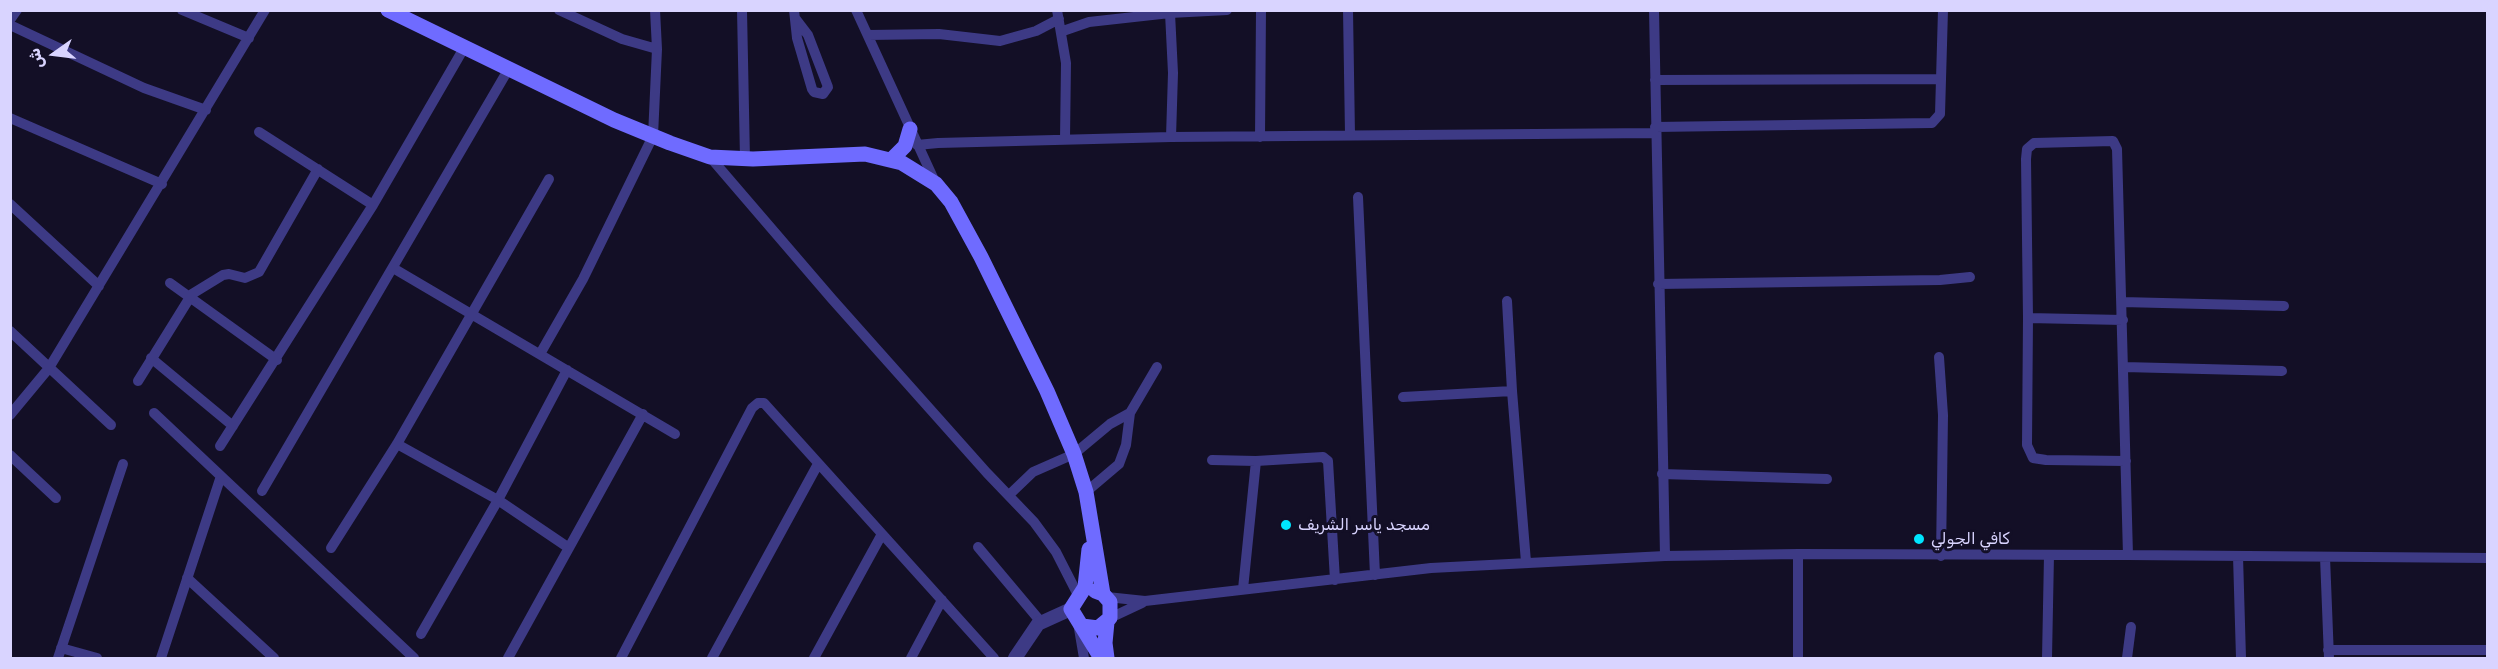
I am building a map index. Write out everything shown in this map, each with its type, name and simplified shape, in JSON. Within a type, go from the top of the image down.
[{"type":"main road","points":[[388,10],[508,70],[653,136],[710,157],[744,159],[853,153],[892,159],[914,168],[936,184],[951,202],[981,257],[1047,391],[1074,454],[1086,492],[1105,595],[1112,607],[1106,643],[1107,658]]},
{"type":"main road","points":[[892,159],[904,146],[910,129]]},
{"type":"main road","points":[[1091,525],[1088,567],[1079,609],[1101,658]]},
{"type":"main road","points":[[1079,609],[1093,590],[1105,595]]},
{"type":"main road","points":[[1079,609],[1093,629],[1109,620]]},
{"type":"street","points":[[10,20],[17,10]]},
{"type":"street","points":[[182,10],[249,38]]},
{"type":"street","points":[[10,415],[49,368],[265,10]]},
{"type":"street","points":[[559,10],[622,39],[657,49]]},
{"type":"street","points":[[540,354],[583,279],[653,136],[657,49],[655,10]]},
{"type":"street","points":[[742,10],[744,159]]},
{"type":"street","points":[[856,10],[936,184]]},
{"type":"street","points":[[1063,32],[1089,22],[1170,13],[1227,10]]},
{"type":"street","points":[[1260,137],[1261,10]]},
{"type":"street","points":[[1348,10],[1350,135]]},
{"type":"street","points":[[1654,10],[1665,556]]},
{"type":"street","points":[[917,145],[1065,139],[1926,124],[1937,119],[1940,114],[1943,10]]},
{"type":"street","points":[[1170,13],[1173,74],[1171,137]]},
{"type":"street","points":[[794,14],[808,34],[828,87],[823,94],[814,92],[812,89],[797,38],[794,14]]},
{"type":"street","points":[[868,35],[939,34],[1000,41],[1036,31],[1058,15],[1063,32],[1066,63],[1065,139]]},
{"type":"street","points":[[10,25],[144,88],[206,110]]},
{"type":"street","points":[[220,446],[277,360],[372,205],[464,48]]},
{"type":"street","points":[[262,491],[508,70]]},
{"type":"street","points":[[1655,80],[1940,79]]},
{"type":"street","points":[[10,118],[162,184]]},
{"type":"street","points":[[259,132],[372,205]]},
{"type":"street","points":[[2126,461],[2046,460],[2034,458],[2028,452],[2026,434],[2028,318],[2026,159],[2027,149],[2041,141],[2113,141],[2118,149],[2123,320],[2124,367],[2126,461],[2128,555]]},
{"type":"street","points":[[710,157],[1049,542],[1079,609],[1084,658]]},
{"type":"street","points":[[138,381],[189,297],[223,275],[229,274],[245,278],[259,272],[318,170]]},
{"type":"street","points":[[331,548],[397,444],[549,179]]},
{"type":"street","points":[[1358,197],[1375,575]]},
{"type":"street","points":[[10,204],[99,286]]},
{"type":"street","points":[[393,268],[675,434]]},
{"type":"street","points":[[1658,284],[1940,280],[1970,277]]},
{"type":"street","points":[[170,283],[277,360]]},
{"type":"street","points":[[1507,301],[1526,562]]},
{"type":"street","points":[[2122,302],[2284,306]]},
{"type":"street","points":[[2028,318],[2123,320]]},
{"type":"street","points":[[10,331],[111,425]]},
{"type":"street","points":[[1939,357],[1943,415],[1941,556]]},
{"type":"street","points":[[151,358],[233,426]]},
{"type":"street","points":[[1086,492],[1119,464],[1126,445],[1130,413],[1157,367]]},
{"type":"street","points":[[2124,367],[2282,371]]},
{"type":"street","points":[[422,634],[498,500],[567,370]]},
{"type":"street","points":[[1403,397],[1512,391]]},
{"type":"street","points":[[621,658],[752,408],[758,403],[764,403],[994,658]]},
{"type":"street","points":[[154,413],[414,658]]},
{"type":"street","points":[[1009,495],[1033,472],[1074,454],[1110,424],[1130,413]]},
{"type":"street","points":[[508,658],[643,414]]},
{"type":"street","points":[[397,444],[498,500],[569,548]]},
{"type":"street","points":[[10,455],[56,498]]},
{"type":"street","points":[[1212,460],[1256,461],[1323,457],[1328,461],[1335,580]]},
{"type":"street","points":[[1243,589],[1256,461]]},
{"type":"street","points":[[97,658],[59,653],[123,464]]},
{"type":"street","points":[[712,658],[818,464]]},
{"type":"street","points":[[1662,474],[1827,479]]},
{"type":"street","points":[[161,658],[221,476]]},
{"type":"street","points":[[814,658],[882,534]]},
{"type":"street","points":[[978,547],[1041,622]]},
{"type":"street","points":[[1798,554],[1798,658]]},
{"type":"street","points":[[1105,595],[1145,601],[1431,568],[1665,556],[1798,554],[2487,558]]},
{"type":"street","points":[[2047,658],[2049,555]]},
{"type":"street","points":[[2238,556],[2241,658]]},
{"type":"street","points":[[2325,557],[2328,654],[2487,650]]},
{"type":"street","points":[[187,578],[274,658]]},
{"type":"street","points":[[911,658],[942,600]]},
{"type":"street","points":[[1109,620],[1145,601]]},
{"type":"street","points":[[1015,658],[1032,630],[1041,622],[1079,609]]},
{"type":"street","points":[[2127,658],[2131,627]]},
{"type":"place","name":"مسجد ياسر الشريف","points":[[1286,525]]},
{"type":"place","name":"كافي الجولي","points":[[1919,539]]}]
